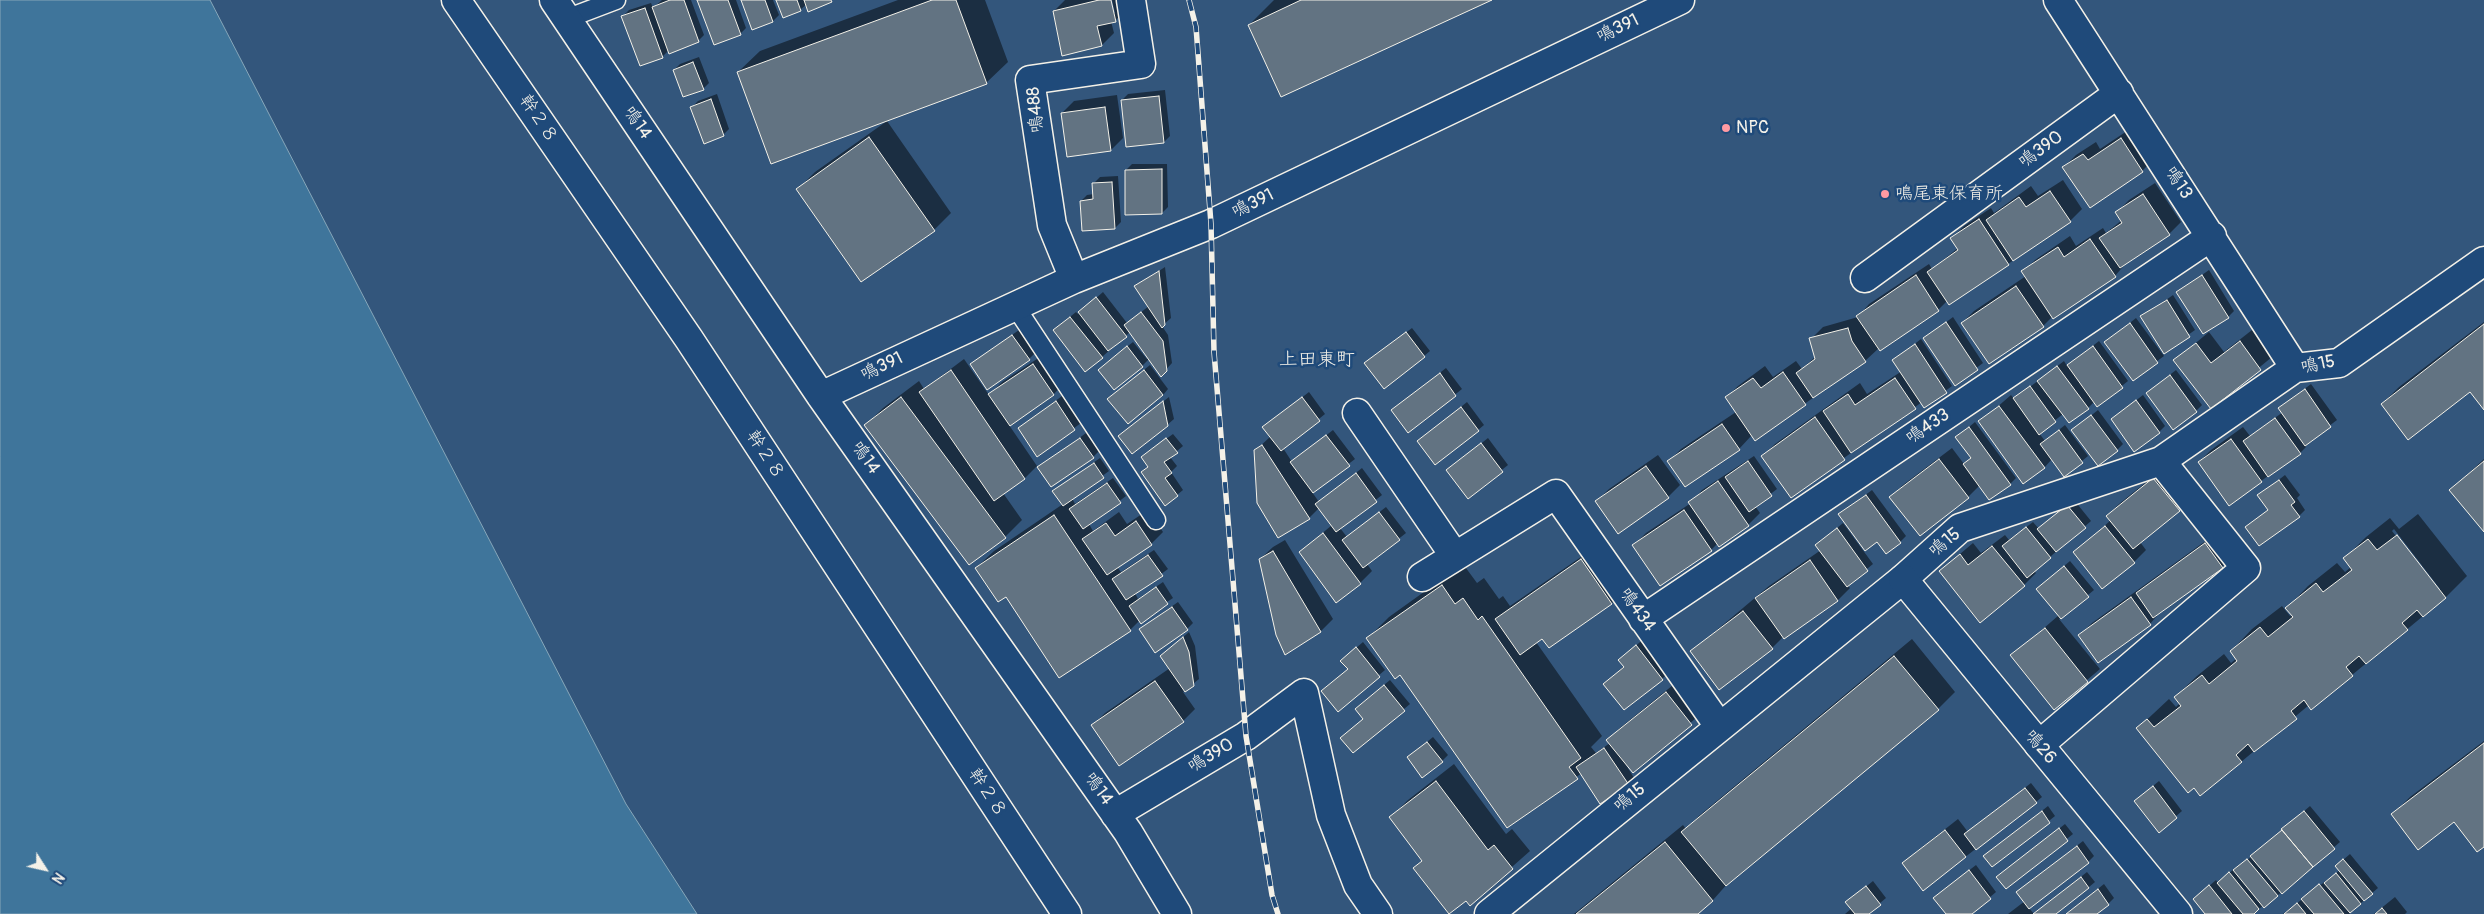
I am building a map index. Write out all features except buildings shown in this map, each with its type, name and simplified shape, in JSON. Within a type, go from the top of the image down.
[{"type":"street","name":"幹２８","points":[[456,0],[689,339],[1067,914]]},
{"type":"street","name":"鳴488","points":[[1074,279],[1052,225],[1030,80],[1141,64],[1131,0]]},
{"type":"street","name":"鳴391","points":[[821,396],[1074,279],[1211,224],[1680,0]]},
{"type":"street","name":"鳴13","points":[[2058,0],[2212,236],[2295,368]]},
{"type":"street","name":"鳴14","points":[[560,10],[821,396],[1116,814],[1177,914]]},
{"type":"street","name":"鳴390","points":[[1865,278],[2119,93]]},
{"type":"street","name":"鳴433","points":[[1643,618],[2212,236]]},
{"type":"street","name":"鳴15","points":[[1489,914],[1902,579],[1960,528],[2161,461],[2295,368],[2339,363],[2484,261]]},
{"type":"street","points":[[1357,413],[1454,555],[1422,577]]},
{"type":"street","points":[[2039,745],[2246,568],[2161,461]]},
{"type":"street","name":"鳴434","points":[[1454,555],[1556,494],[1719,726]]},
{"type":"street","name":"鳴26","points":[[1902,579],[2178,914]]},
{"type":"street","name":"鳴390","points":[[1116,814],[1246,736],[1304,693],[1331,815],[1358,885],[1378,914]]},
{"type":"lane","points":[[560,10],[616,0]]},
{"type":"lane","points":[[1015,306],[1156,520]]},
{"type":"water","points":[[0,0],[210,0],[626,804],[697,914],[0,914]]},
{"type":"railway","points":[[1189,0],[1196,27],[1211,224],[1214,352],[1246,736],[1272,895],[1278,914]]},
{"type":"place","name":"NPC","points":[[1726,128]]},
{"type":"place","name":"鳴尾東保育所","points":[[1885,194]]},
{"type":"district","name":"上田東町","points":[[1317,360]]}]
